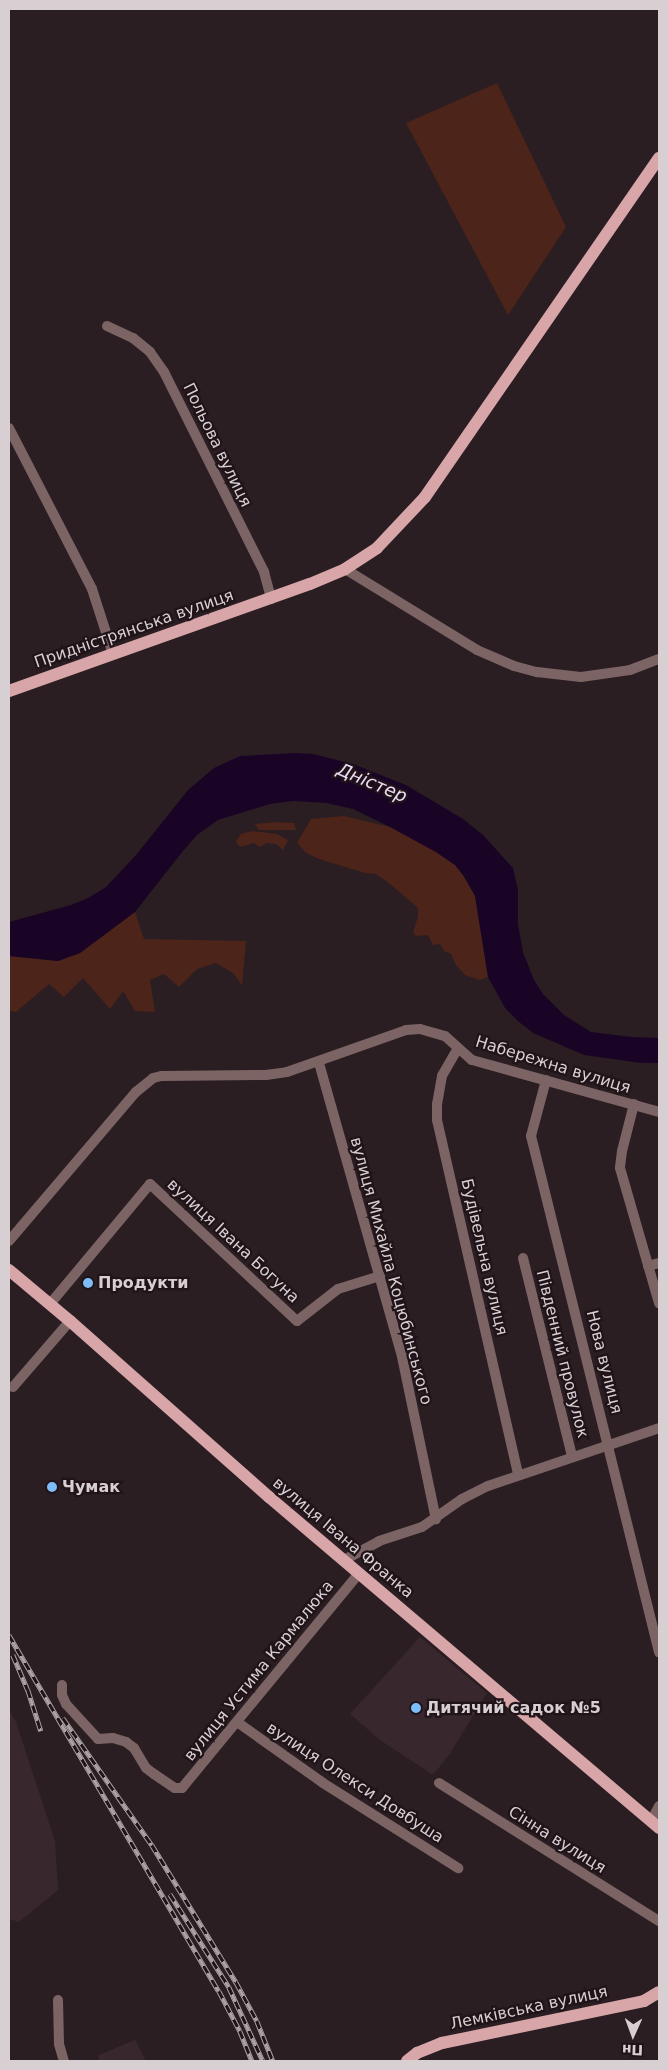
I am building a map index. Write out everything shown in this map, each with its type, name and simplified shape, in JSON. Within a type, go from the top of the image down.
[{"type":"main road","name":"Придністрянська вулиця","points":[[9,691],[270,599],[345,569],[377,548],[424,497],[659,158]]},
{"type":"main road","name":"вулиця Івана Франка","points":[[9,1270],[359,1573],[655,1824]]},
{"type":"main road","name":"Лемківська вулиця","points":[[407,2061],[417,2053],[442,2043],[644,2001],[659,1992]]},
{"type":"street","name":"Польова вулиця","points":[[107,326],[133,338],[150,352],[164,372],[264,572],[270,599]]},
{"type":"street","points":[[9,428],[92,589],[113,654]]},
{"type":"street","points":[[345,569],[477,650],[514,666],[536,672],[581,677],[630,670],[659,659]]},
{"type":"street","name":"Набережна вулиця","points":[[319,1063],[406,1030],[420,1029],[445,1036],[472,1060],[659,1112]]},
{"type":"street","name":"Будівельна вулиця","points":[[458,1048],[442,1076],[437,1104],[437,1120],[518,1475]]},
{"type":"street","points":[[9,1241],[136,1092],[153,1078],[196,1074],[266,1075],[287,1072],[319,1063]]},
{"type":"street","name":"вулиця Михайла Коцюбинського","points":[[319,1063],[401,1352],[436,1518]]},
{"type":"street","name":"Нова вулиця","points":[[546,1080],[531,1136],[659,1652]]},
{"type":"street","points":[[634,1104],[622,1151],[620,1168],[659,1303]]},
{"type":"street","name":"вулиця Івана Богуна","points":[[50,1304],[150,1184],[297,1321],[338,1288],[380,1276]]},
{"type":"street","name":"Південний провулок","points":[[523,1258],[572,1456]]},
{"type":"street","points":[[648,1266],[659,1263]]},
{"type":"street","points":[[13,1387],[70,1321]]},
{"type":"street","points":[[344,1560],[379,1541],[422,1527],[462,1499],[518,1475],[659,1428]]},
{"type":"street","name":"вулиця Устима Кармалюка","points":[[62,1685],[62,1695],[66,1704],[98,1739],[113,1738],[126,1742],[134,1748],[146,1768],[175,1788],[182,1788],[359,1573]]},
{"type":"street","name":"вулиця Олекси Довбуша","points":[[237,1722],[323,1783],[458,1868]]},
{"type":"street","name":"Сінна вулиця","points":[[439,1784],[659,1921]]},
{"type":"street","points":[[655,1824],[659,1806]]},
{"type":"street","points":[[58,2000],[59,2044],[64,2061]]},
{"type":"shaded area","points":[[497,83],[566,227],[508,315],[406,123]]},
{"type":"shaded area","points":[[344,816],[390,827],[436,852],[455,865],[469,882],[475,896],[488,977],[480,980],[465,975],[456,965],[451,954],[444,951],[440,944],[433,945],[428,935],[416,936],[413,932],[418,917],[418,908],[389,883],[376,874],[365,873],[319,859],[306,853],[297,843],[311,819]]},
{"type":"shaded area","points":[[294,823],[296,830],[259,830],[255,824]]},
{"type":"shaded area","points":[[252,831],[277,834],[288,840],[283,850],[276,844],[267,843],[259,847],[254,843],[240,847],[236,842],[241,834]]},
{"type":"shaded area","points":[[135,912],[144,939],[246,941],[242,985],[233,973],[216,963],[197,969],[179,987],[164,974],[150,980],[155,1012],[135,1011],[123,991],[110,1009],[83,978],[64,997],[49,984],[16,1012],[9,1011],[9,956],[58,961],[80,953]]},
{"type":"shaded area","name":"Дитячий садок №5","points":[[420,1637],[487,1693],[449,1755],[433,1775],[380,1740],[350,1714]]},
{"type":"shaded area","points":[[9,1710],[16,1722],[55,1841],[58,1890],[19,1922],[9,1919]]},
{"type":"shaded area","points":[[135,2040],[146,2061],[98,2061],[99,2055]]},
{"type":"water","name":"Дністер","points":[[313,754],[353,764],[406,785],[463,819],[483,835],[513,868],[518,890],[518,924],[523,952],[534,980],[543,994],[564,1015],[591,1032],[659,1038],[659,1063],[641,1063],[584,1055],[533,1033],[505,1008],[488,977],[475,896],[455,865],[436,852],[353,809],[326,803],[293,801],[270,804],[218,820],[197,835],[135,912],[80,953],[58,961],[9,956],[9,922],[71,905],[88,898],[106,887],[136,855],[188,790],[214,768],[240,756]]},
{"type":"railway","points":[[9,1635],[219,1991],[240,2031],[252,2061]]},
{"type":"railway","points":[[13,1655],[28,1690],[41,1731]]},
{"type":"railway","points":[[63,1718],[152,1845],[236,1982],[257,2021],[273,2061]]},
{"type":"railway","points":[[170,1894],[229,1987],[263,2061]]},
{"type":"place","name":"Продукти","points":[[88,1283]]},
{"type":"place","name":"Чумак","points":[[52,1487]]},
{"type":"place","name":"Дитячий садок №5","points":[[416,1708]]}]
